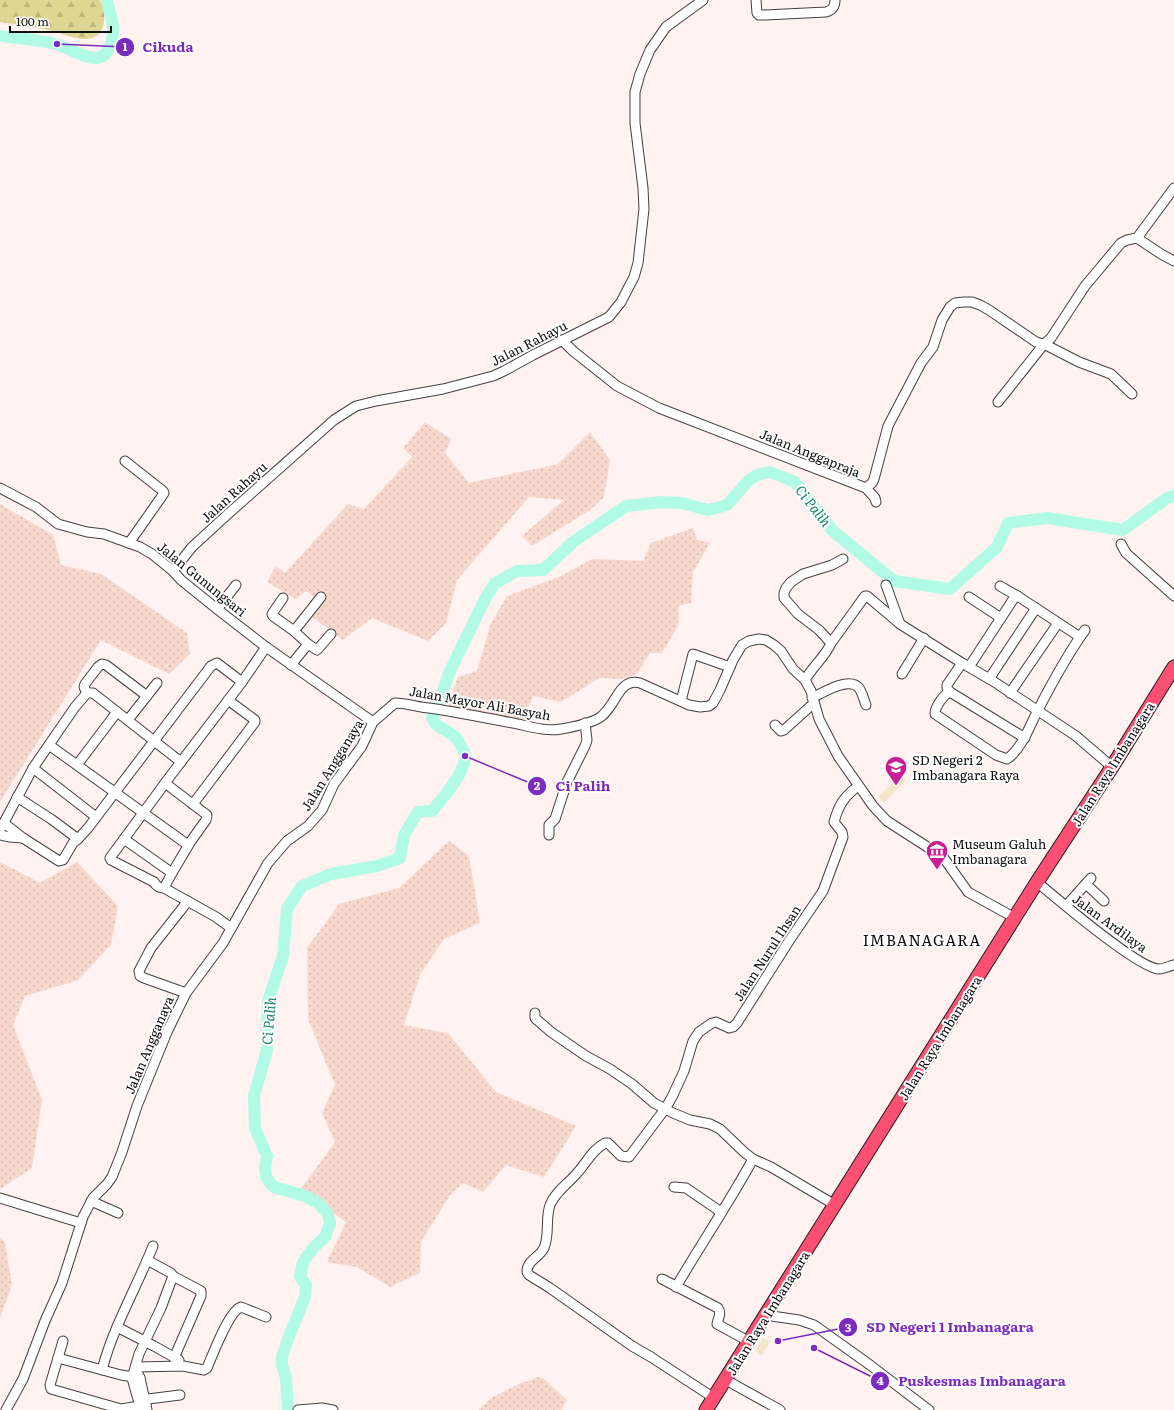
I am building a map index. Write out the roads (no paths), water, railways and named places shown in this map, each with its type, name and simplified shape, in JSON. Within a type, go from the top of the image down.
[{"type":"highway","name":"Jalan Raya Imbanagara","points":[[706,1410],[1037,882],[1112,767],[1174,667]]},
{"type":"street","name":"Jalan Rahayu","points":[[173,571],[192,548],[228,514],[317,434],[350,409],[376,401],[444,389],[493,376],[609,317],[615,311],[634,277],[638,263],[644,209],[635,123],[635,92],[640,74],[650,50],[666,27],[703,0]]},
{"type":"street","points":[[756,0],[757,13],[765,16],[829,11],[834,7],[835,0]]},
{"type":"street","points":[[998,402],[1044,344],[1051,338],[1085,286],[1115,249],[1127,240],[1137,238],[1174,188]]},
{"type":"street","points":[[1137,238],[1174,261]]},
{"type":"street","name":"Jalan Anggapraja","points":[[562,340],[574,352],[617,386],[659,408],[866,488],[874,479],[886,432],[891,419],[921,363],[933,347],[942,320],[950,307],[956,303],[972,302],[980,305],[1036,342],[1044,344],[1079,362],[1111,374],[1132,394]]},
{"type":"street","points":[[125,461],[164,493],[129,542]]},
{"type":"street","name":"Jalan Gunungsari","points":[[0,488],[36,507],[58,524],[87,532],[104,534],[129,542],[152,554],[173,571],[181,580],[266,647],[373,722]]},
{"type":"street","points":[[866,488],[875,498],[876,502]]},
{"type":"street","points":[[1120,544],[1126,553],[1174,596]]},
{"type":"street","points":[[831,643],[819,630],[798,614],[784,598],[784,593],[791,582],[803,574],[832,565],[842,559]]},
{"type":"street","points":[[886,585],[900,624]]},
{"type":"street","points":[[217,609],[236,586]]},
{"type":"street","points":[[950,692],[947,693],[935,711],[935,714],[996,754],[1004,758],[1009,758],[1025,738],[1037,710],[1082,634],[1058,623],[1000,586]]},
{"type":"street","points":[[1016,595],[1001,618],[965,665],[947,685],[947,688],[950,692],[1025,738]]},
{"type":"street","points":[[804,680],[863,597],[867,596],[900,624],[989,679],[1076,736],[1112,767]]},
{"type":"street","points":[[294,631],[321,597]]},
{"type":"street","points":[[969,597],[1001,618]]},
{"type":"street","points":[[283,598],[272,614],[273,616],[294,631],[308,644],[317,650],[331,634]]},
{"type":"street","points":[[879,606],[884,601],[891,598]]},
{"type":"street","points":[[989,679],[1036,608]]},
{"type":"street","points":[[1010,693],[1058,623]]},
{"type":"street","points":[[902,674],[924,638]]},
{"type":"street","name":"Jalan Mayor Ali Basyah","points":[[373,722],[395,703],[441,709],[542,729],[560,730],[594,721],[612,706],[621,689],[626,684],[632,683],[640,683],[689,705],[700,707],[710,706],[720,690],[737,652],[742,645],[749,640],[766,640],[781,651],[804,680],[811,691],[819,719],[838,756],[873,806],[887,821],[943,857],[968,892],[1015,918]]},
{"type":"street","points":[[291,665],[308,646],[308,644]]},
{"type":"street","points":[[231,928],[216,917],[188,901],[164,888],[161,888],[154,882],[111,860],[111,856],[242,682],[266,647]]},
{"type":"street","points":[[681,701],[693,654],[730,667]]},
{"type":"street","points":[[181,762],[155,741],[93,693],[87,693],[75,707],[33,768],[2,827],[61,861],[155,741],[211,666],[217,663],[242,682]]},
{"type":"street","points":[[87,693],[84,687],[85,684],[102,664],[106,665],[147,696]]},
{"type":"street","points":[[128,720],[157,683]]},
{"type":"street","points":[[775,725],[781,731],[784,730],[813,701],[838,685],[854,685],[859,688],[866,705]]},
{"type":"street","points":[[193,804],[255,722],[255,720],[228,700]]},
{"type":"street","points":[[77,765],[117,712]]},
{"type":"street","name":"Jalan Angganaya","points":[[6,1410],[23,1379],[45,1321],[62,1283],[81,1223],[91,1201],[112,1177],[137,1106],[167,1032],[186,993],[218,951],[268,863],[282,846],[308,826],[322,810],[334,784],[362,746],[373,722]]},
{"type":"street","points":[[549,836],[548,830],[555,819],[567,782],[587,740],[585,723]]},
{"type":"street","points":[[49,745],[188,845]]},
{"type":"street","points":[[33,768],[96,817]]},
{"type":"street","points":[[164,888],[188,845],[206,820],[207,815],[165,783]]},
{"type":"street","name":"Jalan Nurul Ihsan","points":[[664,1109],[678,1084],[691,1051],[693,1041],[699,1032],[716,1022],[729,1028],[734,1027],[823,891],[843,837],[842,832],[834,822],[839,805],[848,794],[858,786]]},
{"type":"street","points":[[17,797],[78,839]]},
{"type":"street","points":[[0,835],[23,838]]},
{"type":"street","points":[[124,839],[172,873]]},
{"type":"street","points":[[1066,906],[1088,881],[1104,901]]},
{"type":"street","name":"Jalan Ardilaya","points":[[1037,882],[1114,944],[1141,962],[1159,969],[1174,965]]},
{"type":"street","points":[[186,993],[144,978],[140,976],[139,971],[151,948],[188,901]]},
{"type":"street","points":[[534,1013],[535,1018],[551,1032],[586,1056],[621,1076],[645,1096],[664,1109],[690,1120],[710,1124],[720,1129],[753,1159],[835,1205]]},
{"type":"street","points":[[664,1109],[628,1157],[621,1156],[611,1146],[605,1143],[597,1148],[580,1171],[554,1197],[549,1210],[545,1245],[539,1254],[529,1263],[526,1272],[632,1346],[714,1398]]},
{"type":"street","points":[[676,1287],[698,1247],[739,1184],[753,1159]]},
{"type":"street","points":[[674,1188],[686,1188],[721,1212]]},
{"type":"street","points":[[0,1198],[81,1223]]},
{"type":"street","points":[[91,1201],[118,1213]]},
{"type":"street","points":[[102,1370],[117,1327],[153,1246]]},
{"type":"street","points":[[148,1260],[201,1292],[201,1296],[194,1314],[174,1358]]},
{"type":"street","points":[[143,1405],[136,1373],[139,1354],[161,1308],[173,1276]]},
{"type":"street","points":[[662,1279],[718,1308],[720,1315],[717,1324],[750,1342]]},
{"type":"street","points":[[58,1358],[102,1370],[136,1373],[166,1366],[188,1367],[204,1370],[207,1368],[227,1324],[238,1308],[242,1307],[266,1316]]},
{"type":"street","points":[[765,1315],[803,1321],[814,1325],[929,1410]]},
{"type":"street","points":[[117,1327],[146,1341],[188,1367]]},
{"type":"street","points":[[63,1341],[50,1386],[51,1389],[122,1409],[180,1395]]},
{"type":"street","points":[[726,1380],[780,1410]]},
{"type":"street","points":[[298,1410],[322,1408],[333,1410]]},
{"type":"waterway","points":[[0,36],[48,42],[60,45],[90,58],[100,58],[109,48],[113,34],[107,0]]},
{"type":"waterway","name":"Ci Palih","points":[[288,1410],[286,1378],[282,1365],[282,1356],[305,1297],[306,1285],[300,1277],[303,1262],[314,1247],[325,1237],[330,1223],[328,1214],[318,1203],[305,1196],[274,1187],[270,1183],[266,1177],[265,1168],[267,1156],[255,1128],[254,1096],[267,1050],[268,1001],[283,956],[287,909],[302,886],[331,874],[377,866],[400,858],[404,835],[418,812],[432,811],[458,777],[464,762],[464,751],[455,737],[439,727],[432,718],[449,673],[486,597],[495,583],[517,571],[543,570],[573,542],[626,506],[662,502],[682,503],[708,510],[727,505],[749,480],[757,475],[770,472],[795,482],[833,531],[894,581],[950,589],[997,547],[1008,523],[1047,518],[1123,530],[1167,498],[1174,496]]},
{"type":"place","name":"Cikuda","points":[[57,44]]},
{"type":"place","name":"Ci Palih","points":[[465,756]]},
{"type":"place","name":"SD Negeri 2 Imbanagara Raya","points":[[896,786]]},
{"type":"place","name":"Museum Galuh Imbanagara","points":[[937,870]]},
{"type":"place","name":"SD Negeri 1 Imbanagara","points":[[778,1341]]},
{"type":"place","name":"Puskesmas Imbanagara","points":[[814,1348]]},
{"type":"district","name":"IMBANAGARA","points":[[922,941]]}]
